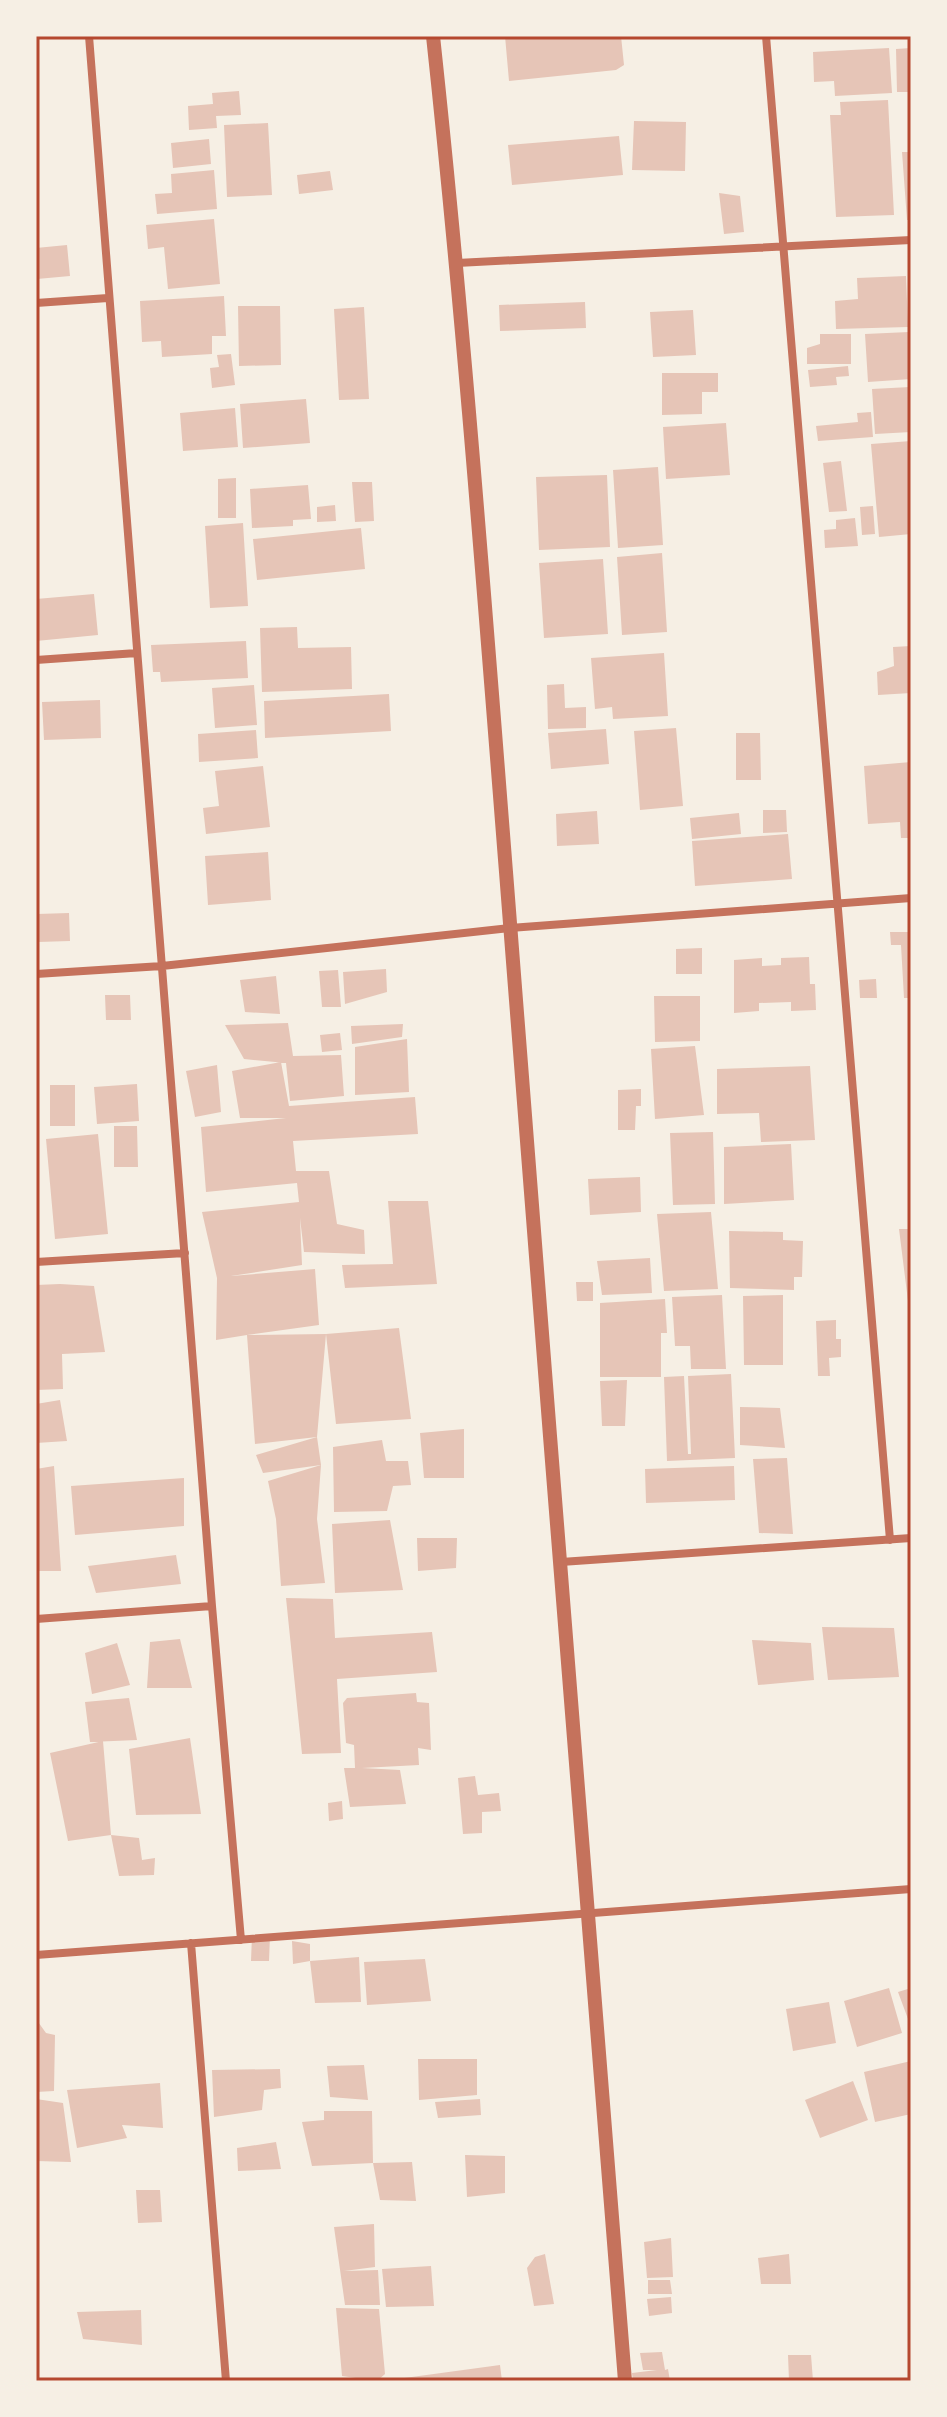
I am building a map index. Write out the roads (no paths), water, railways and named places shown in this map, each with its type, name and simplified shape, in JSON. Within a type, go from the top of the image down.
[{"type":"street","points":[[89,36],[241,1940]]},
{"type":"street","points":[[433,36],[457,263],[625,2381]]},
{"type":"street","points":[[766,36],[840,902],[890,1540]]},
{"type":"street","points":[[457,263],[911,240]]},
{"type":"street","points":[[36,303],[108,298]]},
{"type":"street","points":[[36,660],[137,653]]},
{"type":"street","points":[[36,974],[162,966],[510,928],[911,898]]},
{"type":"street","points":[[36,1262],[185,1253]]},
{"type":"street","points":[[561,1562],[911,1538]]},
{"type":"street","points":[[36,1619],[212,1606]]},
{"type":"street","points":[[36,1955],[911,1889]]},
{"type":"street","points":[[191,1943],[226,2381]]}]
